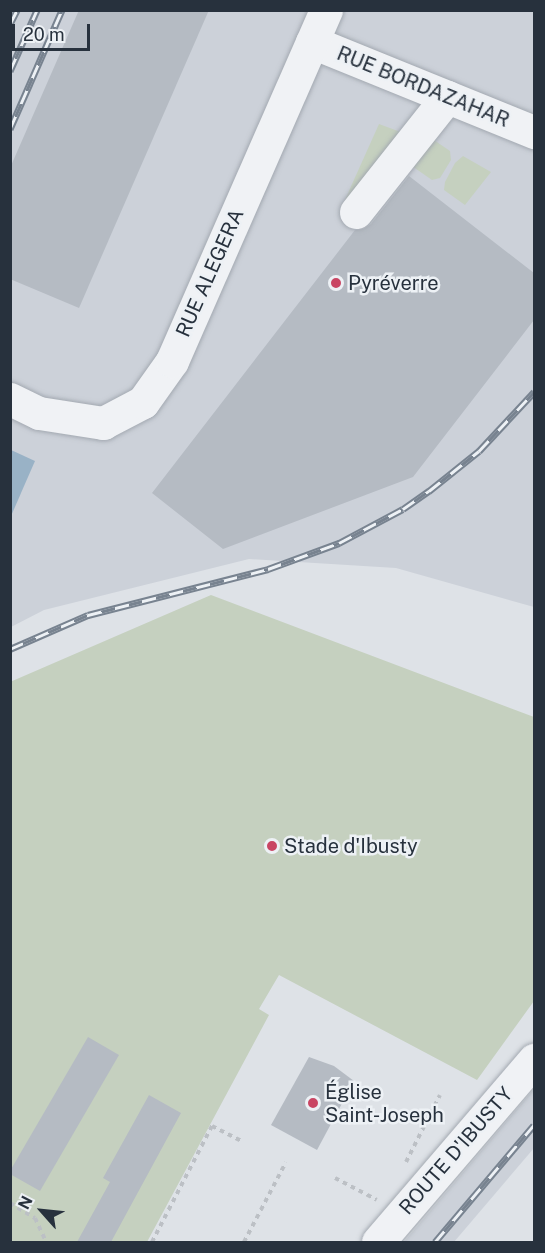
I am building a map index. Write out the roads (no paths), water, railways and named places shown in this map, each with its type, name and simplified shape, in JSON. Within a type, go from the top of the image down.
[{"type":"street","name":"RUE ALEGERA","points":[[10,399],[39,413],[103,423],[143,402],[172,361],[326,10]]},
{"type":"street","name":"RUE BORDAZAHAR","points":[[312,42],[534,132]]},
{"type":"street","points":[[357,212],[447,97]]},
{"type":"street","name":"ROUTE D'IBUSTY","points":[[378,1242],[534,1060]]},
{"type":"water","points":[[11,450],[35,461],[11,516]]},
{"type":"railway","points":[[10,24],[17,10]]},
{"type":"railway","points":[[10,71],[37,10]]},
{"type":"railway","points":[[10,129],[62,10]]},
{"type":"railway","points":[[10,649],[88,615],[268,569],[339,543],[403,509],[429,491],[479,451],[534,392]]},
{"type":"railway","points":[[435,1242],[534,1125]]},
{"type":"place","name":"Pyréverre","points":[[336,283]]},
{"type":"place","name":"Stade d'Ibusty","points":[[272,846]]},
{"type":"place","name":"Église Saint-Joseph","points":[[313,1103]]}]
